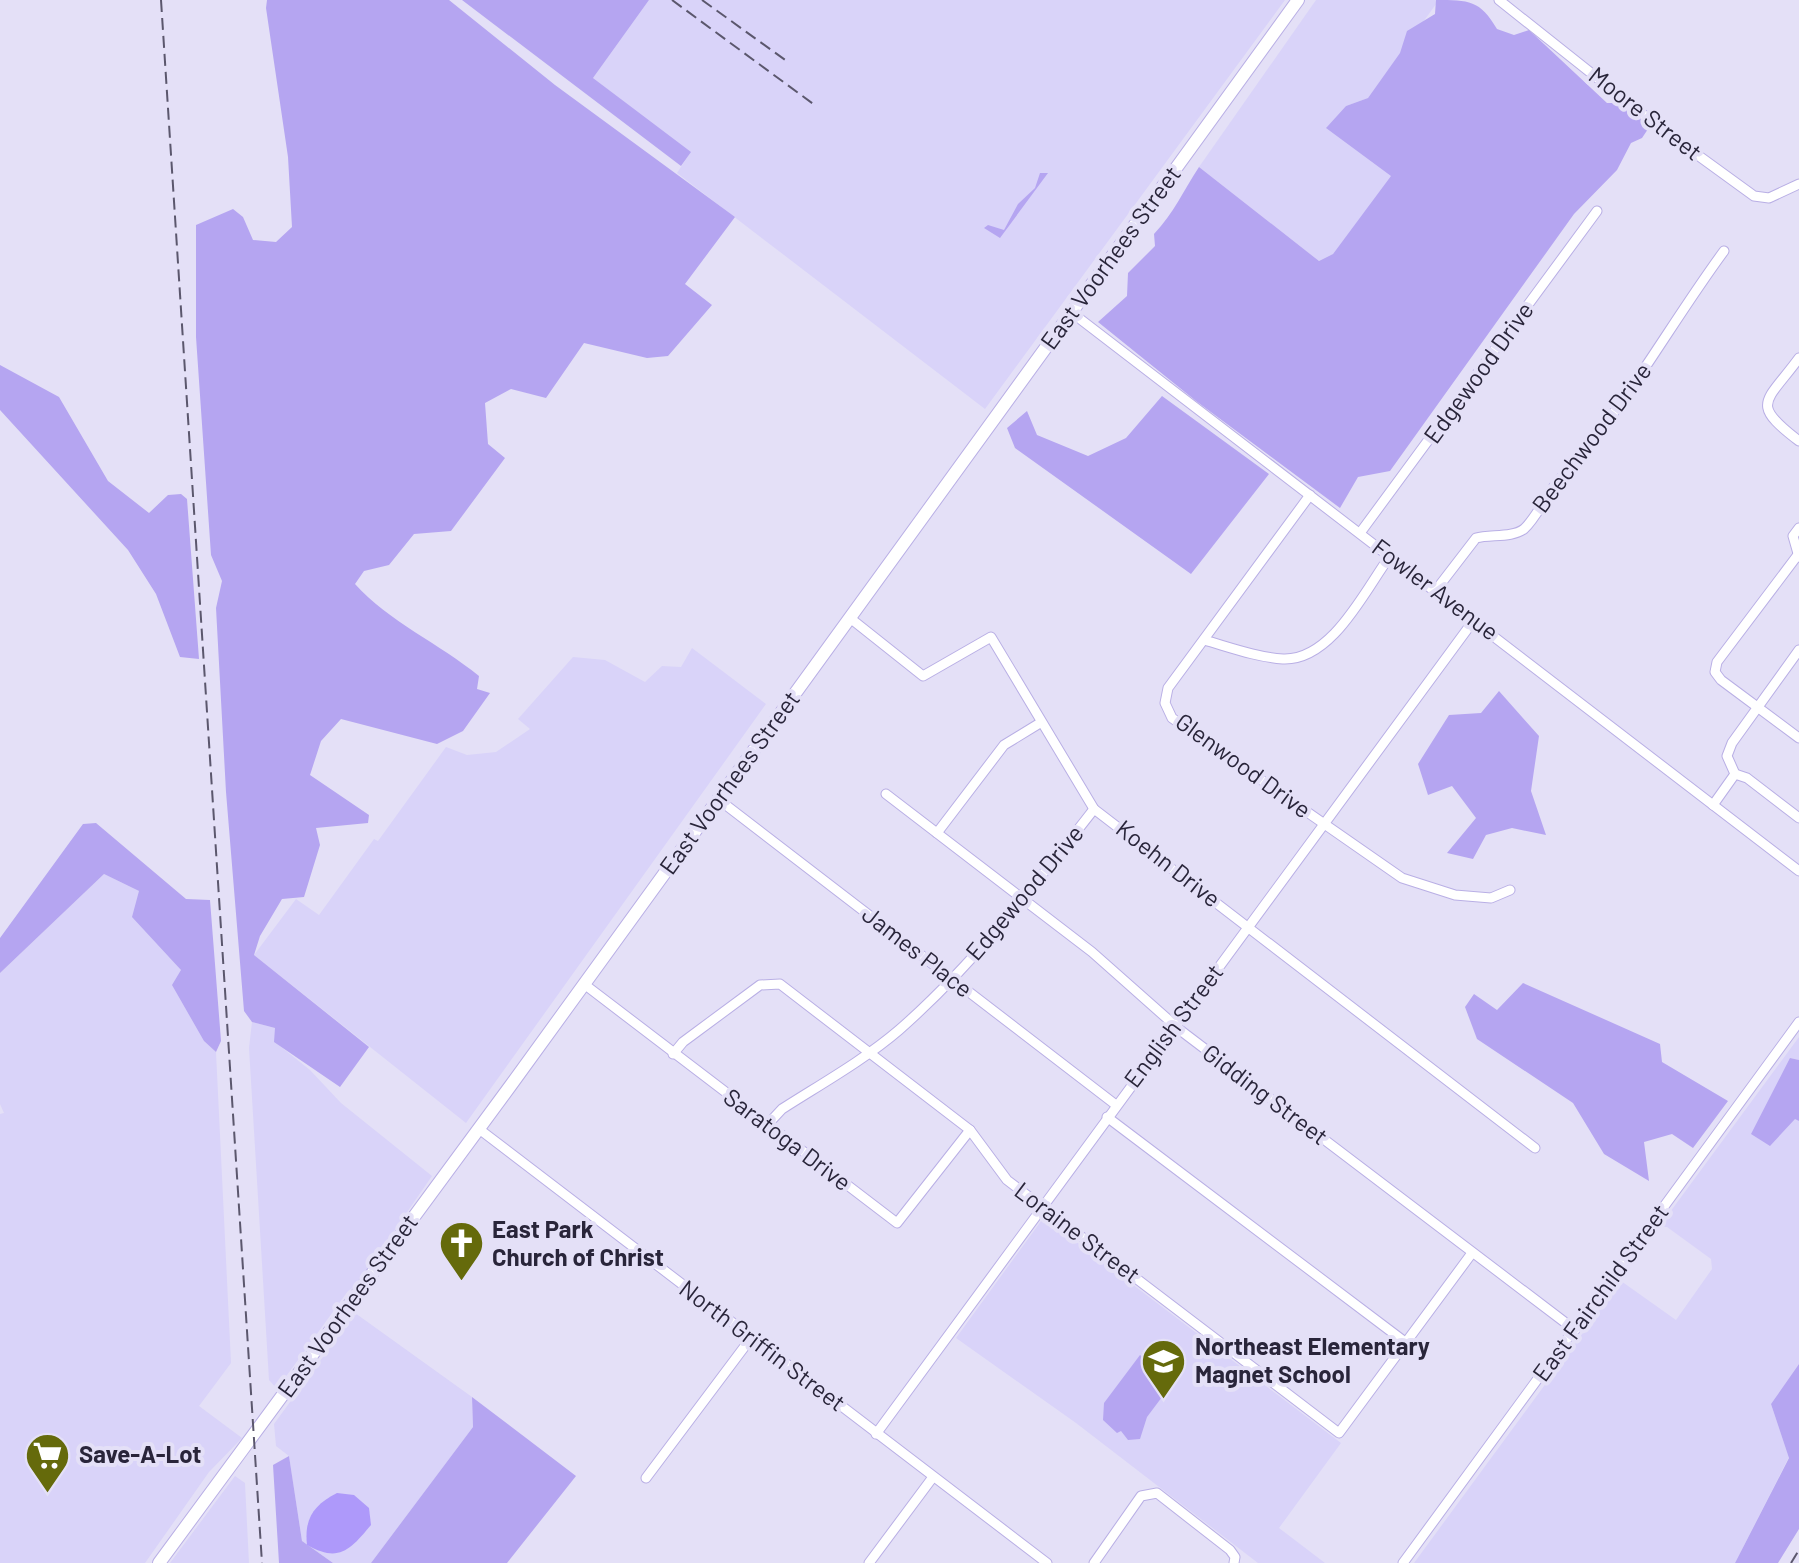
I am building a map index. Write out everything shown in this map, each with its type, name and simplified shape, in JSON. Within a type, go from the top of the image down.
[{"type":"main road","name":"East Voorhees Street","points":[[159,1563],[479,1129],[1298,0]]},
{"type":"street","name":"Moore Street","points":[[1499,0],[1659,127],[1754,196],[1769,198],[1799,184]]},
{"type":"street","name":"Edgewood Drive","points":[[1360,533],[1597,211]]},
{"type":"street","name":"Beechwood Drive","points":[[1436,590],[1476,538],[1513,534],[1524,529],[1558,480],[1578,463],[1600,433],[1724,251]]},
{"type":"street","name":"Fowler Avenue","points":[[1071,312],[1799,871]]},
{"type":"street","points":[[1799,358],[1768,400],[1766,411],[1769,419],[1799,441]]},
{"type":"street","name":"Glenwood Drive","points":[[1310,495],[1168,688],[1165,703],[1172,718],[1373,860],[1429,888],[1491,898],[1510,890]]},
{"type":"street","points":[[1796,532],[1798,556],[1717,662],[1715,672],[1799,738]]},
{"type":"street","points":[[1204,640],[1285,659],[1312,652],[1331,636],[1390,556]]},
{"type":"street","name":"Koehn Drive","points":[[850,618],[923,676],[991,637],[1094,809],[1535,1148]]},
{"type":"street","name":"English Street","points":[[876,1434],[1474,620]]},
{"type":"street","points":[[1799,650],[1727,756],[1735,774],[1747,778],[1799,818]]},
{"type":"street","points":[[937,833],[1004,745],[1040,723]]},
{"type":"street","points":[[1713,805],[1735,774]]},
{"type":"street","name":"Gidding Street","points":[[886,794],[1092,952],[1174,1026],[1575,1330]]},
{"type":"street","name":"James Place","points":[[718,799],[1116,1105]]},
{"type":"street","name":"Edgewood Drive","points":[[768,1124],[782,1109],[869,1053],[952,979],[1022,901],[1094,809]]},
{"type":"street","name":"Loraine Street","points":[[673,1054],[683,1042],[760,985],[770,982],[780,984],[970,1130],[1007,1180],[1339,1433],[1405,1342]]},
{"type":"street","name":"Saratoga Drive","points":[[584,984],[897,1223],[970,1130]]},
{"type":"street","name":"East Fairchild Street","points":[[1403,1563],[1799,1022]]},
{"type":"street","points":[[1107,1117],[1405,1342],[1472,1253]]},
{"type":"street","name":"North Griffin Street","points":[[479,1129],[1047,1563]]},
{"type":"street","points":[[646,1478],[751,1338]]},
{"type":"street","points":[[869,1563],[933,1477]]},
{"type":"street","points":[[1094,1563],[1141,1496],[1150,1492],[1157,1493],[1235,1560]]},
{"type":"shaded area","points":[[267,0],[449,0],[555,85],[735,217],[685,284],[712,305],[668,356],[647,358],[584,343],[546,398],[511,389],[485,403],[488,444],[505,458],[451,531],[414,534],[389,565],[364,571],[355,584],[398,621],[479,676],[477,689],[490,693],[463,731],[437,744],[341,719],[321,741],[310,775],[369,815],[368,823],[316,828],[320,845],[304,897],[282,899],[260,936],[254,955],[369,1047],[340,1087],[274,1042],[275,1028],[252,1022],[244,1011],[226,792],[216,608],[222,581],[211,555],[196,337],[196,225],[233,209],[243,217],[253,240],[276,242],[292,227],[288,157]]},
{"type":"shaded area","points":[[462,0],[649,0],[593,78],[691,152],[681,166]]},
{"type":"shaded area","points":[[649,0],[1285,0],[985,409],[677,173],[690,153],[593,78]]},
{"type":"shaded area","points":[[1316,0],[1439,0],[1368,98],[1346,106],[1327,127],[1392,176],[1333,254],[1319,261],[1199,167]]},
{"type":"shaded area","points":[[1436,0],[1457,0],[1479,7],[1497,29],[1514,35],[1529,30],[1607,103],[1620,103],[1650,126],[1642,138],[1631,143],[1617,170],[1574,214],[1390,471],[1358,477],[1340,508],[1196,401],[1098,322],[1127,296],[1128,273],[1155,246],[1154,234],[1199,167],[1319,261],[1333,254],[1391,176],[1326,128],[1346,106],[1368,98],[1400,53],[1407,31],[1435,14]]},
{"type":"shaded area","points":[[1040,173],[1048,173],[1000,238],[984,228],[988,225],[1004,230],[1018,204],[1035,188]]},
{"type":"shaded area","points":[[0,365],[59,397],[108,481],[149,513],[168,495],[181,494],[187,499],[199,659],[180,657],[156,594],[128,550],[0,410]]},
{"type":"shaded area","points":[[1162,396],[1269,474],[1191,574],[1015,448],[1007,428],[1027,411],[1037,435],[1088,456],[1126,438]]},
{"type":"shaded area","points":[[692,648],[766,704],[466,1123],[254,955],[296,899],[319,915],[374,839],[378,841],[446,747],[467,755],[496,752],[530,729],[518,719],[573,657],[605,660],[645,682],[662,666],[681,667]]},
{"type":"shaded area","points":[[1499,691],[1539,736],[1531,791],[1546,835],[1512,828],[1486,835],[1473,859],[1447,853],[1476,818],[1452,786],[1428,795],[1418,764],[1449,715],[1481,713]]},
{"type":"shaded area","points":[[96,823],[186,899],[210,900],[221,1041],[216,1052],[204,1041],[172,985],[181,970],[132,917],[139,891],[104,874],[0,973],[0,938],[83,824]]},
{"type":"shaded area","points":[[104,874],[139,891],[164,949],[181,970],[204,1041],[216,1052],[231,1363],[199,1406],[242,1438],[209,1472],[145,1563],[0,1563],[0,1114],[4,1113],[0,1104],[0,973]]},
{"type":"shaded area","points":[[1523,983],[1660,1044],[1662,1062],[1728,1101],[1693,1148],[1672,1134],[1644,1142],[1649,1181],[1604,1154],[1573,1103],[1477,1039],[1465,1007],[1474,994],[1497,1010]]},
{"type":"shaded area","points":[[252,1022],[275,1028],[275,1042],[310,1070],[341,1103],[432,1176],[357,1285],[348,1291],[277,1389],[269,1380],[249,1048]]},
{"type":"shaded area","points":[[1799,1037],[1799,1060],[1790,1058],[1796,1118],[1799,1121],[1799,1364],[1771,1404],[1789,1457],[1735,1563],[1414,1563],[1621,1281],[1676,1320],[1712,1269],[1711,1259],[1667,1227],[1659,1227]]},
{"type":"shaded area","points":[[1790,1058],[1799,1060],[1799,1121],[1795,1119],[1770,1146],[1751,1134]]},
{"type":"shaded area","name":"Northeast Elementary Magnet School","points":[[1044,1217],[1341,1443],[1279,1528],[1325,1563],[1258,1563],[1076,1423],[956,1338]]},
{"type":"shaded area","points":[[355,1313],[472,1397],[473,1427],[371,1563],[333,1563],[302,1541],[289,1456],[276,1446],[274,1424]]},
{"type":"shaded area","points":[[1140,1355],[1174,1381],[1147,1417],[1140,1439],[1128,1440],[1121,1431],[1117,1433],[1103,1420],[1104,1403]]},
{"type":"shaded area","points":[[1799,1364],[1799,1529],[1778,1563],[1735,1563],[1789,1458],[1771,1404]]},
{"type":"shaded area","points":[[472,1397],[576,1476],[507,1563],[371,1563],[473,1427]]},
{"type":"shaded area","points":[[289,1456],[302,1541],[333,1563],[279,1563],[273,1465]]},
{"type":"shaded area","points":[[235,1476],[245,1483],[249,1563],[170,1563]]},
{"type":"shaded area","points":[[337,1493],[354,1495],[369,1508],[371,1525],[350,1547],[328,1553],[307,1545],[307,1527],[312,1513]]},
{"type":"railway","points":[[161,0],[262,1563]]},
{"type":"railway","points":[[672,0],[816,106]]},
{"type":"railway","points":[[702,0],[788,62]]},
{"type":"railway","points":[[1791,1563],[1799,1550]]},
{"type":"place","name":"East Park Church of Christ","points":[[461,1283]]},
{"type":"place","name":"Northeast Elementary Magnet School","points":[[1164,1400]]},
{"type":"place","name":"Save-A-Lot","points":[[48,1494]]}]
